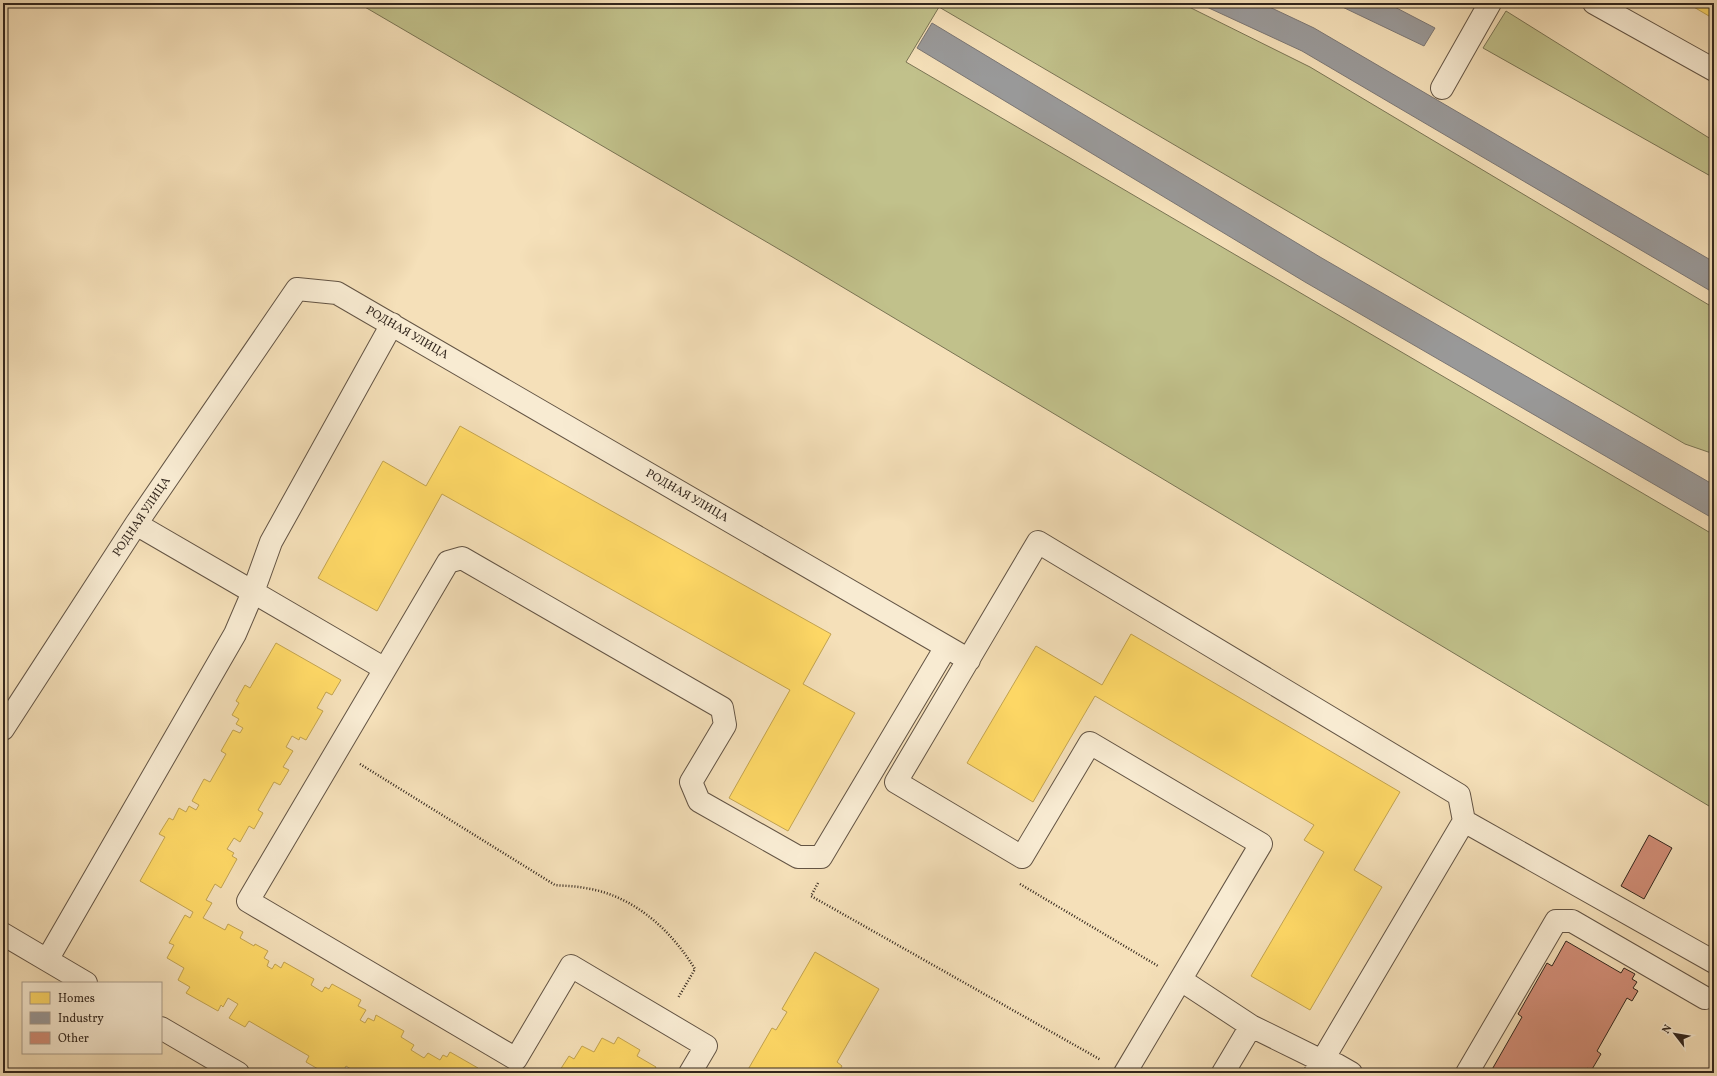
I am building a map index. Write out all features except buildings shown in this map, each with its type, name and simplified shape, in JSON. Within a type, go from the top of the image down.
[{"type":"street","points":[[1442,88],[1490,3]]},
{"type":"street","points":[[1594,3],[1714,70]]},
{"type":"street","name":"РОДНАЯ УЛИЦА","points":[[3,729],[136,524],[297,289],[337,293],[969,660]]},
{"type":"street","points":[[46,960],[235,634],[253,592],[271,542],[392,324]]},
{"type":"street","points":[[136,524],[385,669]]},
{"type":"street","points":[[1125,1073],[1261,844],[1090,743],[1022,857],[896,782],[1038,542],[1459,795],[1464,821],[1318,1067]]},
{"type":"street","points":[[690,1073],[706,1046],[571,966],[516,1059],[248,901],[448,562],[462,558],[722,708],[725,725],[691,782],[700,801],[798,857],[821,857],[946,647]]},
{"type":"street","points":[[1464,821],[1714,962]]},
{"type":"street","points":[[1467,1073],[1556,921],[1572,921],[1705,998]]},
{"type":"street","points":[[3,934],[84,982]]},
{"type":"street","points":[[1181,980],[1251,1026],[1318,1067],[1337,1065],[1351,1073]]},
{"type":"street","points":[[1223,1073],[1251,1026]]},
{"type":"street","points":[[162,1029],[238,1073]]},
{"type":"path","points":[[337,750],[555,885],[586,888],[613,896],[639,908],[670,934],[682,948],[695,969],[665,1022]]},
{"type":"path","points":[[818,882],[811,896],[1104,1061]]},
{"type":"path","points":[[1018,882],[1181,980]]},
{"type":"green space","points":[[358,3],[1181,3],[1310,67],[1714,308],[1714,454],[1685,444],[939,7],[906,62],[1714,535],[1714,809],[794,258]]},
{"type":"green space","points":[[1506,11],[1714,141],[1714,178],[1483,48]]}]
